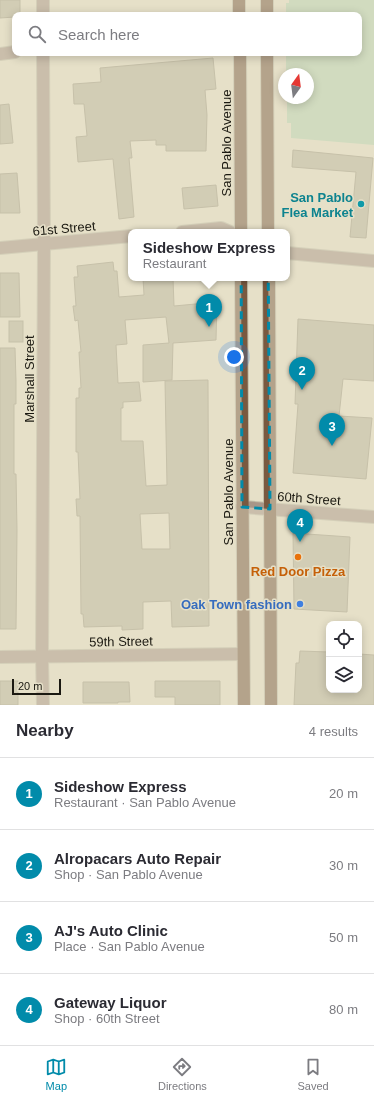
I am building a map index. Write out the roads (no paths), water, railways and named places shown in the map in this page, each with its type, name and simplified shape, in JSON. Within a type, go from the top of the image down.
[{"type":"main road","points":[[239,0],[239,12]]},
{"type":"main road","points":[[267,0],[267,12]]},
{"type":"main road","name":"San Pablo Avenue","points":[[240,56],[240,229]]},
{"type":"main road","points":[[267,56],[268,229]]},
{"type":"main road","name":"San Pablo Avenue","points":[[241,281],[244,705]]},
{"type":"main road","points":[[269,281],[271,705]]},
{"type":"street","points":[[43,0],[43,12]]},
{"type":"street","points":[[0,54],[12,52]]},
{"type":"street","name":"Marshall Street","points":[[43,56],[43,705]]},
{"type":"street","points":[[211,229],[223,229]]},
{"type":"street","name":"61st Street","points":[[0,248],[128,236]]},
{"type":"street","points":[[290,253],[374,261]]},
{"type":"street","name":"60th Street","points":[[242,507],[374,517]]},
{"type":"street","name":"59th Street","points":[[0,657],[243,654]]},
{"type":"place","name":"San Pablo Flea Market","points":[[361,204]]},
{"type":"place","name":"Sideshow Express","points":[[209,327]]},
{"type":"place","name":"Alropacars Auto Repair","points":[[302,390]]},
{"type":"place","name":"AJ's Auto Clinic","points":[[332,446]]},
{"type":"place","name":"Gateway Liquor","points":[[300,542]]},
{"type":"place","name":"Red Door Pizza","points":[[298,557]]},
{"type":"place","name":"Oak Town fashion","points":[[300,604]]}]
